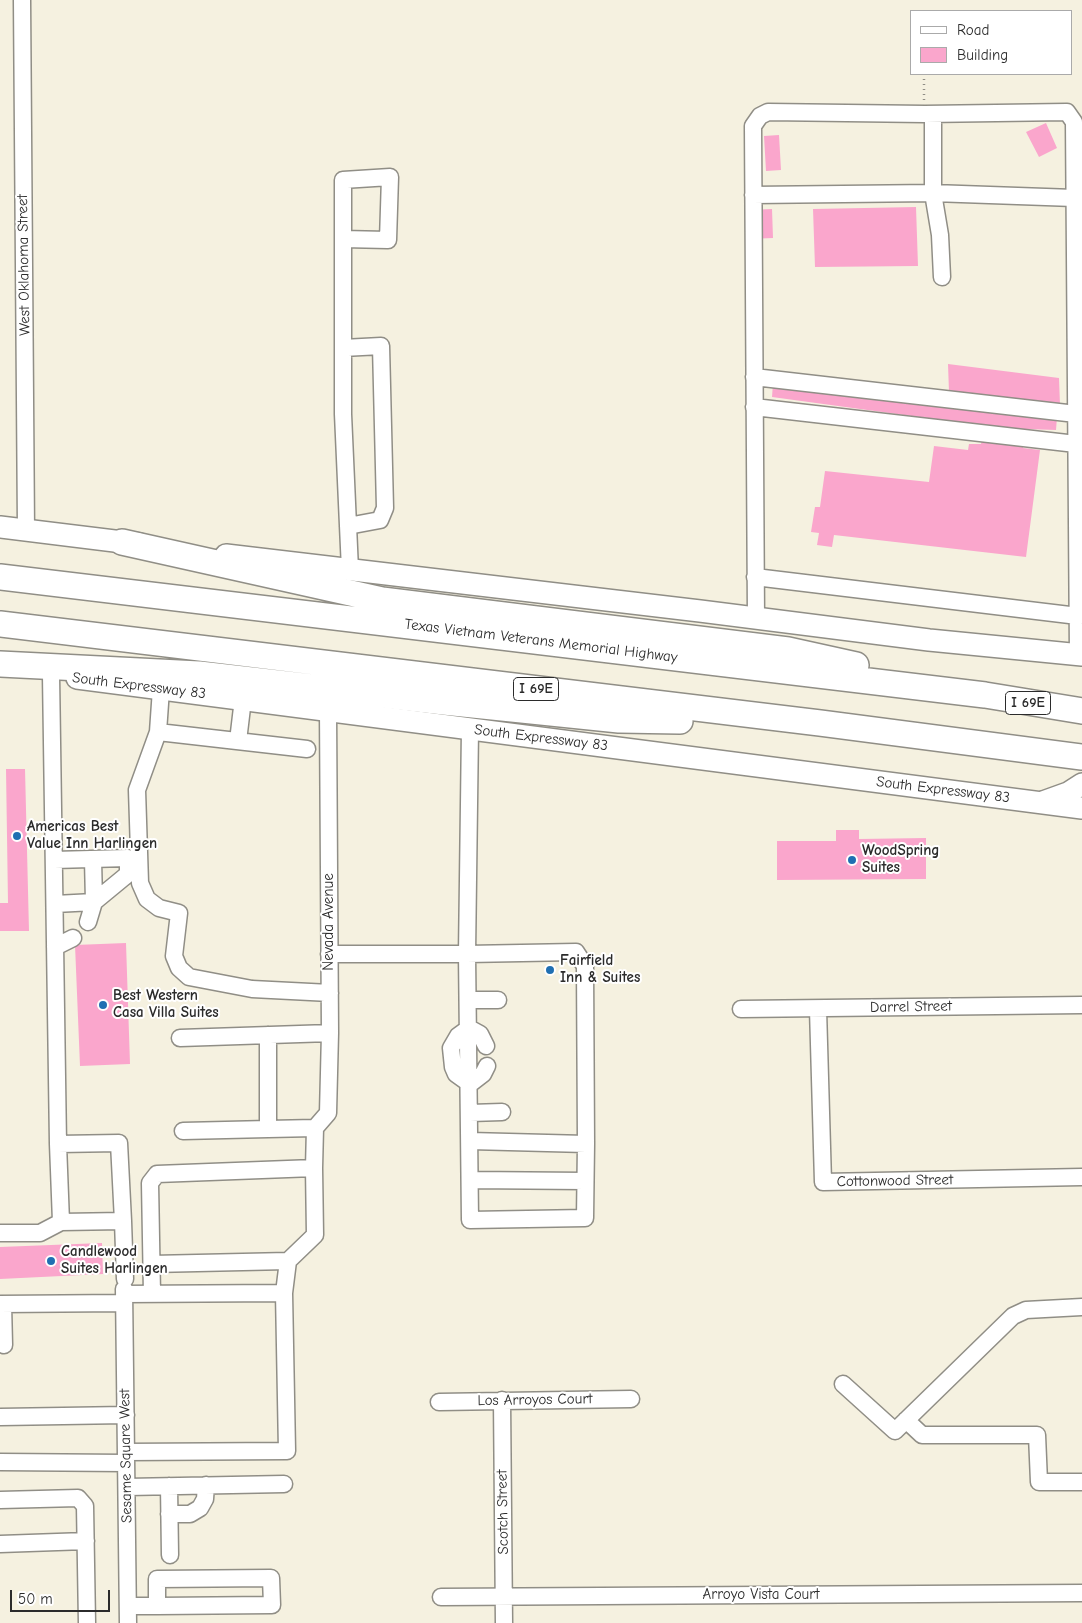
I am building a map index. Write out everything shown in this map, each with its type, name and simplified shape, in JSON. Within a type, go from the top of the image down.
[{"type":"highway","points":[[122,542],[382,600],[788,650],[985,695]]},
{"type":"highway","name":"Texas Vietnam Veterans Memorial Highway","points":[[0,577],[985,695],[1077,711]]},
{"type":"highway","name":"I 69E","points":[[0,624],[820,723],[1077,757]]},
{"type":"highway","points":[[0,664],[199,674],[619,720],[820,723]]},
{"type":"main road","points":[[0,527],[1078,657]]},
{"type":"main road","name":"South Expressway 83","points":[[0,668],[1082,808]]},
{"type":"main road","points":[[1041,802],[1068,793],[1082,784]]},
{"type":"street","name":"West Oklahoma Street","points":[[22,0],[26,530]]},
{"type":"street","points":[[756,618],[753,126],[760,116],[768,112],[929,114],[1067,112],[1074,122],[1078,657]]},
{"type":"street","points":[[929,114],[933,193],[940,235],[942,277]]},
{"type":"street","points":[[343,239],[388,240],[390,177],[343,180],[343,239],[343,414],[350,570]]},
{"type":"street","points":[[754,195],[933,193],[1074,198]]},
{"type":"street","points":[[343,348],[381,346],[386,508],[380,520],[348,526]]},
{"type":"street","points":[[754,377],[1076,414]]},
{"type":"street","points":[[754,406],[1076,444]]},
{"type":"street","points":[[755,577],[1078,616]]},
{"type":"street","points":[[51,675],[58,1144],[61,1222]]},
{"type":"street","points":[[161,689],[158,732],[137,790],[140,883],[142,891],[147,898],[159,908],[179,913],[174,956],[180,968],[189,977],[252,989],[330,993]]},
{"type":"street","points":[[238,741],[243,699]]},
{"type":"street","name":"Nevada Avenue","points":[[315,1128],[328,1113],[330,993],[328,710]]},
{"type":"street","points":[[469,1028],[467,954],[470,729]]},
{"type":"street","points":[[158,732],[308,749]]},
{"type":"street","points":[[54,860],[128,858],[128,874],[94,902],[54,904]]},
{"type":"street","points":[[88,922],[94,902],[93,859]]},
{"type":"street","points":[[55,947],[73,938]]},
{"type":"street","points":[[329,954],[576,952],[585,966],[585,1218],[470,1220],[470,1084]]},
{"type":"street","points":[[468,1000],[498,1000]]},
{"type":"street","name":"Darrel Street","points":[[741,1009],[1082,1005]]},
{"type":"street","name":"Cottonwood Street","points":[[818,1008],[822,1182],[1082,1178]]},
{"type":"street","points":[[469,1028],[480,1034],[486,1046]]},
{"type":"street","points":[[469,1028],[458,1036],[451,1048],[453,1067],[456,1074],[470,1084]]},
{"type":"street","points":[[180,1038],[330,1033]]},
{"type":"street","points":[[268,1035],[268,1129]]},
{"type":"street","points":[[470,1084],[483,1074],[487,1066]]},
{"type":"street","points":[[470,1113],[502,1112]]},
{"type":"street","points":[[0,1462],[287,1451],[284,1293],[288,1261],[315,1235],[315,1128],[183,1131]]},
{"type":"street","points":[[470,1142],[586,1144]]},
{"type":"street","name":"Sesame Square West","points":[[58,1144],[119,1143],[124,1291],[128,1623]]},
{"type":"street","points":[[152,1294],[150,1182],[158,1174],[314,1168]]},
{"type":"street","points":[[470,1180],[585,1181]]},
{"type":"street","points":[[0,1233],[40,1232],[61,1222],[122,1221]]},
{"type":"street","points":[[152,1264],[288,1261]]},
{"type":"street","points":[[4,1345],[1,1304],[124,1291],[152,1294],[284,1293]]},
{"type":"street","points":[[843,1384],[895,1431],[1013,1316],[1026,1310],[1082,1307]]},
{"type":"street","name":"Los Arroyos Court","points":[[439,1402],[630,1399]]},
{"type":"street","name":"Scotch Street","points":[[502,1400],[504,1623]]},
{"type":"street","points":[[0,1417],[126,1415]]},
{"type":"street","points":[[906,1420],[922,1435],[1037,1435],[1039,1482],[1082,1482]]},
{"type":"street","points":[[126,1487],[284,1484]]},
{"type":"street","points":[[169,1514],[190,1514],[200,1508],[206,1499],[206,1485]]},
{"type":"street","points":[[169,1486],[170,1554]]},
{"type":"street","points":[[0,1500],[78,1498],[85,1506],[87,1623]]},
{"type":"street","points":[[0,1544],[86,1540]]},
{"type":"street","points":[[128,1606],[157,1606],[272,1605],[271,1578],[157,1579],[157,1606]]},
{"type":"street","name":"Arroyo Vista Court","points":[[441,1597],[1082,1592]]},
{"type":"path","points":[[924,75],[929,114]]},
{"type":"building","points":[[1046,123],[1057,148],[1039,157],[1026,132]]},
{"type":"building","points":[[779,135],[781,170],[766,171],[764,136]]},
{"type":"building","points":[[916,207],[918,266],[815,267],[813,209]]},
{"type":"building","points":[[772,209],[773,238],[749,239],[748,210]]},
{"type":"building","points":[[948,364],[1059,378],[1060,405],[949,392]]},
{"type":"building","points":[[773,383],[1057,417],[1056,430],[1027,429],[1023,448],[1040,450],[1026,557],[834,535],[832,547],[817,545],[819,533],[811,532],[815,507],[820,507],[825,471],[929,482],[934,446],[968,450],[969,444],[981,444],[985,426],[772,397]]},
{"type":"building","name":"Americas Best Value Inn Harlingen","points":[[6,769],[25,769],[29,931],[0,931],[0,903],[8,903]]},
{"type":"building","name":"WoodSpring Suites","points":[[836,830],[859,830],[859,839],[926,838],[926,879],[777,880],[777,841],[836,841]]},
{"type":"building","name":"Best Western Casa Villa Suites","points":[[126,943],[130,1064],[80,1066],[75,945]]},
{"type":"building","name":"Candlewood Suites Harlingen","points":[[102,1243],[103,1274],[0,1279],[0,1247]]},
{"type":"place","name":"Americas Best Value Inn Harlingen","points":[[17,836]]},
{"type":"place","name":"WoodSpring Suites","points":[[852,860]]},
{"type":"place","name":"Fairfield Inn & Suites","points":[[550,970]]},
{"type":"place","name":"Best Western Casa Villa Suites","points":[[103,1005]]},
{"type":"place","name":"Candlewood Suites Harlingen","points":[[51,1261]]}]
